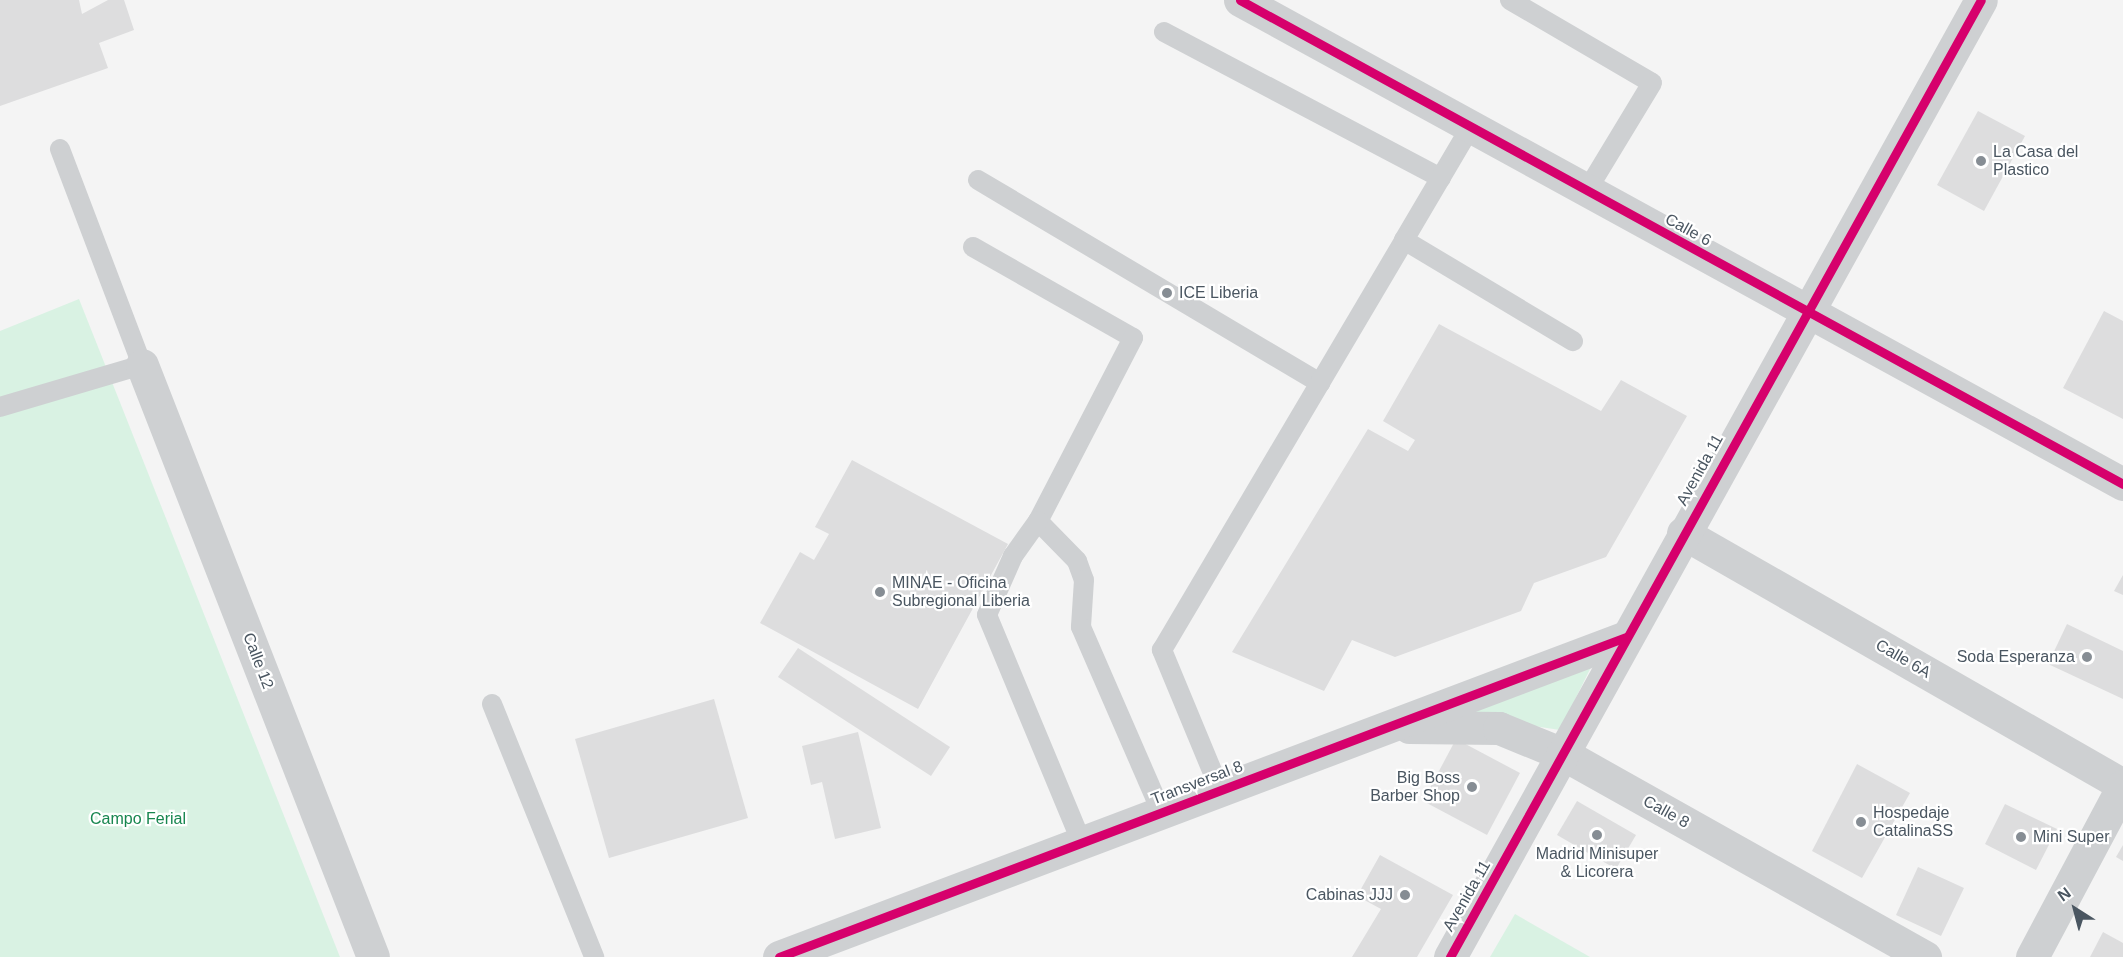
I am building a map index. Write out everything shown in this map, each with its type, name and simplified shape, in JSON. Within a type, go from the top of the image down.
[{"type":"street","name":"Calle 6","points":[[1240,0],[1586,192],[2123,484]]},
{"type":"street","name":"Avenida 11","points":[[1450,957],[1565,755],[1683,533],[1981,0]]},
{"type":"street","name":"Calle 12","points":[[142,365],[373,957]]},
{"type":"street","name":"Calle 6A","points":[[1683,533],[2123,785]]},
{"type":"street","name":"Transversal 8","points":[[779,957],[1626,637]]},
{"type":"street","name":"Calle 8","points":[[1391,726],[1499,728],[1565,755],[1925,957]]},
{"type":"street","points":[[2032,957],[2123,785]]},
{"type":"lane","points":[[1510,0],[1532,5],[1652,83],[1586,192]]},
{"type":"lane","points":[[1164,32],[1441,178]]},
{"type":"lane","points":[[1220,790],[1162,650],[1470,128]]},
{"type":"lane","points":[[0,407],[142,365],[60,149]]},
{"type":"lane","points":[[978,180],[1320,383]]},
{"type":"lane","points":[[1404,240],[1573,341]]},
{"type":"lane","points":[[973,247],[1133,338],[1038,521],[1013,556],[987,615],[1082,843]]},
{"type":"lane","points":[[1038,521],[1077,561],[1084,580],[1082,627],[1162,813]]},
{"type":"lane","points":[[492,704],[594,957]]},
{"type":"green space","name":"Campo Ferial","points":[[79,299],[340,957],[0,957],[0,331]]},
{"type":"green space","points":[[1594,661],[1560,730],[1454,714]]},
{"type":"green space","points":[[1515,914],[1590,957],[1490,957]]},
{"type":"building","points":[[0,0],[79,0],[82,14],[108,0],[124,0],[134,30],[99,43],[108,68],[0,106]]},
{"type":"building","name":"La Casa del Plastico","points":[[1978,111],[2025,136],[1984,211],[1937,185]]},
{"type":"building","points":[[2104,311],[2123,321],[2123,419],[2063,388]]},
{"type":"building","points":[[1439,324],[1601,411],[1621,380],[1687,416],[1606,557],[1534,583],[1521,611],[1395,657],[1352,640],[1324,691],[1232,652],[1368,429],[1408,451],[1415,440],[1383,421]]},
{"type":"building","name":"MINAE - Oficina Subregional Liberia","points":[[852,460],[1008,544],[918,709],[760,623],[800,552],[814,560],[829,534],[815,527]]},
{"type":"building","points":[[2123,575],[2123,595],[2114,591]]},
{"type":"building","name":"Soda Esperanza","points":[[2067,624],[2123,651],[2123,699],[2048,664]]},
{"type":"building","points":[[798,648],[950,747],[931,776],[778,677]]},
{"type":"building","points":[[714,699],[748,818],[609,858],[575,739]]},
{"type":"building","points":[[858,732],[881,828],[835,839],[822,782],[811,785],[802,746]]},
{"type":"building","name":"Big Boss Barber Shop","points":[[1456,739],[1520,773],[1487,835],[1423,801]]},
{"type":"building","name":"Hospedaje CatalinaSS","points":[[1857,764],[1910,793],[1862,878],[1812,851]]},
{"type":"building","name":"Madrid Minisuper & Licorera","points":[[1577,801],[1636,835],[1616,869],[1557,835]]},
{"type":"building","name":"Mini Super","points":[[2005,804],[2057,829],[2036,870],[1985,844]]},
{"type":"building","points":[[2123,845],[2123,861],[2116,857]]},
{"type":"building","name":"Cabinas JJJ","points":[[1380,855],[1453,895],[1417,957],[1352,957],[1381,909],[1357,896]]},
{"type":"building","points":[[1918,867],[1964,888],[1941,936],[1896,915]]},
{"type":"building","points":[[2103,932],[2123,943],[2123,957],[2090,957]]},
{"type":"cycle path","points":[[1240,0],[2123,484]]},
{"type":"cycle path","points":[[1450,957],[1981,0]]},
{"type":"cycle path","points":[[779,957],[1626,637]]},
{"type":"place","name":"La Casa del Plastico","points":[[1981,161]]},
{"type":"place","name":"ICE Liberia","points":[[1167,293]]},
{"type":"place","name":"MINAE - Oficina Subregional Liberia","points":[[880,592]]},
{"type":"place","name":"Soda Esperanza","points":[[2087,657]]},
{"type":"place","name":"Big Boss Barber Shop","points":[[1472,787]]},
{"type":"place","name":"Hospedaje CatalinaSS","points":[[1861,822]]},
{"type":"place","name":"Madrid Minisuper & Licorera","points":[[1597,835]]},
{"type":"place","name":"Mini Super","points":[[2021,837]]},
{"type":"place","name":"Cabinas JJJ","points":[[1405,895]]}]
